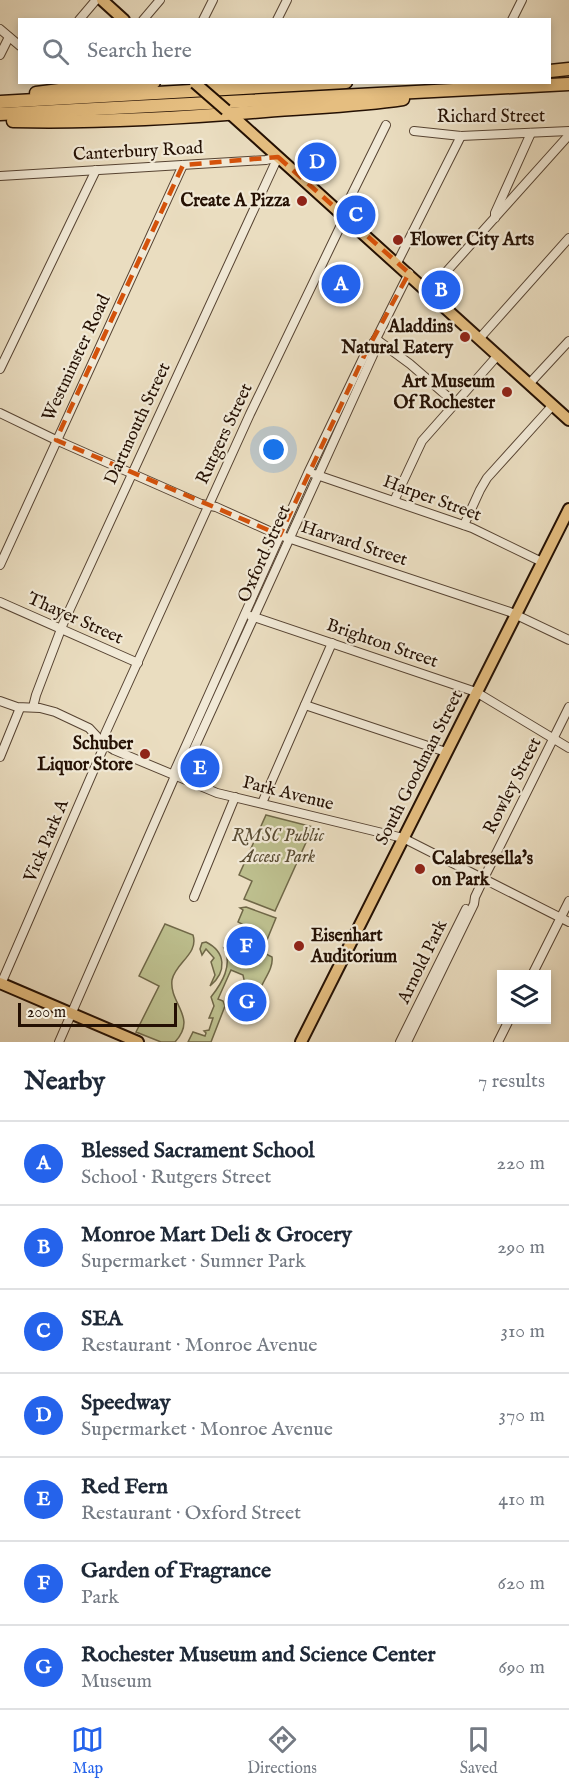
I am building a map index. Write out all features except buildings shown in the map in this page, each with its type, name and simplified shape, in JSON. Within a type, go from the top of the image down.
[{"type":"highway","points":[[551,71],[569,70]]},
{"type":"highway","points":[[0,100],[73,88],[127,84]]},
{"type":"highway","points":[[0,100],[308,84]]},
{"type":"highway","points":[[0,114],[569,84]]},
{"type":"highway","points":[[517,85],[569,91]]},
{"type":"highway","points":[[0,121],[88,122],[363,104],[478,88]]},
{"type":"main road","points":[[102,0],[122,18]]},
{"type":"main road","points":[[196,84],[429,291],[569,420]]},
{"type":"main road","name":"South Goodman Street","points":[[302,1042],[569,509]]},
{"type":"main road","points":[[1,983],[138,1042]]},
{"type":"street","points":[[81,18],[96,0]]},
{"type":"street","points":[[145,18],[160,0]]},
{"type":"street","points":[[204,18],[213,0]]},
{"type":"street","points":[[278,18],[287,0]]},
{"type":"street","points":[[513,18],[522,0]]},
{"type":"street","points":[[0,29],[18,44]]},
{"type":"street","points":[[0,55],[9,37]]},
{"type":"street","name":"Rutgers Street","points":[[103,743],[105,734],[250,414],[341,225],[346,206],[386,124]]},
{"type":"street","name":"Richard Street","points":[[414,131],[461,136],[569,133]]},
{"type":"street","points":[[495,218],[495,213],[531,133]]},
{"type":"street","points":[[429,291],[569,133]]},
{"type":"street","points":[[397,263],[461,136]]},
{"type":"street","name":"Canterbury Road","points":[[0,176],[266,160],[278,157]]},
{"type":"street","name":"Dartmouth Street","points":[[33,707],[62,629],[131,473],[278,157]]},
{"type":"street","name":"Westminster Road","points":[[0,565],[183,165]]},
{"type":"street","points":[[0,369],[96,170]]},
{"type":"street","points":[[479,339],[569,238]]},
{"type":"street","name":"Oxford Street","points":[[59,1042],[175,776],[178,762],[308,472],[366,352],[376,339],[409,273]]},
{"type":"street","points":[[376,339],[410,364],[455,404]]},
{"type":"street","name":"Oxford Street","points":[[175,776],[183,773],[373,355],[376,339]]},
{"type":"street","points":[[529,384],[569,341]]},
{"type":"street","points":[[394,501],[422,441],[498,355]]},
{"type":"street","points":[[464,525],[487,478],[552,406]]},
{"type":"street","name":"Harvard Street","points":[[0,413],[131,473],[280,535],[515,614],[569,640]]},
{"type":"street","name":"Harper Street","points":[[308,472],[464,525],[542,562]]},
{"type":"street","name":"Thayer Street","points":[[0,602],[138,663]]},
{"type":"street","name":"Brighton Street","points":[[245,613],[476,692],[569,748]]},
{"type":"street","points":[[262,803],[332,643]]},
{"type":"street","name":"Park Avenue","points":[[0,701],[20,708],[33,707],[48,710],[82,725],[103,743],[117,751],[213,791],[403,838],[565,920]]},
{"type":"street","points":[[305,705],[446,752]]},
{"type":"street","name":"Rowley Street","points":[[484,878],[569,707]]},
{"type":"street","points":[[0,757],[20,708]]},
{"type":"street","name":"Vick Park A","points":[[1,983],[102,751],[103,743]]},
{"type":"street","points":[[194,897],[235,797]]},
{"type":"street","name":"Arnold Park","points":[[407,1042],[474,904],[484,878]]},
{"type":"street","name":"Arnold Park","points":[[400,1042],[469,903],[475,897]]},
{"type":"street","points":[[535,970],[565,920],[569,901]]},
{"type":"street","points":[[498,1042],[507,1024]]},
{"type":"highlighted area","points":[[278,157],[409,273],[366,352],[280,535],[56,440],[183,165]]},
{"type":"green space","name":"RMSC Public Access Park","points":[[266,815],[313,827],[275,911],[244,899],[252,881],[239,875]]},
{"type":"green space","points":[[246,907],[276,918],[262,952],[272,957],[269,972],[258,996],[249,998],[254,993],[254,988],[246,989],[243,975],[231,970],[218,999],[223,1001],[225,1006],[211,1042],[188,1042],[193,1032],[205,1036],[204,1031],[209,1030],[213,1018],[209,1018],[214,1006],[211,997],[219,986],[227,967],[224,948],[231,950],[242,924],[238,922],[243,910],[240,908]]},
{"type":"green space","points":[[165,924],[193,935],[194,942],[193,948],[177,968],[172,980],[172,989],[184,1025],[175,1042],[161,1042],[136,1032],[159,986],[139,976]]},
{"type":"green space","points":[[206,942],[217,951],[222,962],[216,981],[210,986],[215,975],[211,962],[214,958],[206,949],[202,955],[200,949],[202,943]]},
{"type":"place","name":"Speedway","points":[[317,162]]},
{"type":"place","name":"Create A Pizza","points":[[302,201]]},
{"type":"place","name":"SEA","points":[[356,215]]},
{"type":"place","name":"Flower City Arts","points":[[398,240]]},
{"type":"place","name":"Blessed Sacrament School","points":[[341,284]]},
{"type":"place","name":"Monroe Mart Deli & Grocery","points":[[441,290]]},
{"type":"place","name":"Aladdins Natural Eatery","points":[[465,337]]},
{"type":"place","name":"Art Museum Of Rochester","points":[[507,392]]},
{"type":"place","name":"Schuber Liquor Store","points":[[145,754]]},
{"type":"place","name":"Red Fern","points":[[200,768]]},
{"type":"place","name":"Calabresella's on Park","points":[[420,869]]},
{"type":"place","name":"Garden of Fragrance","points":[[246,946]]},
{"type":"place","name":"Eisenhart Auditorium","points":[[299,946]]},
{"type":"place","name":"Rochester Museum and Science Center","points":[[247,1002]]}]
